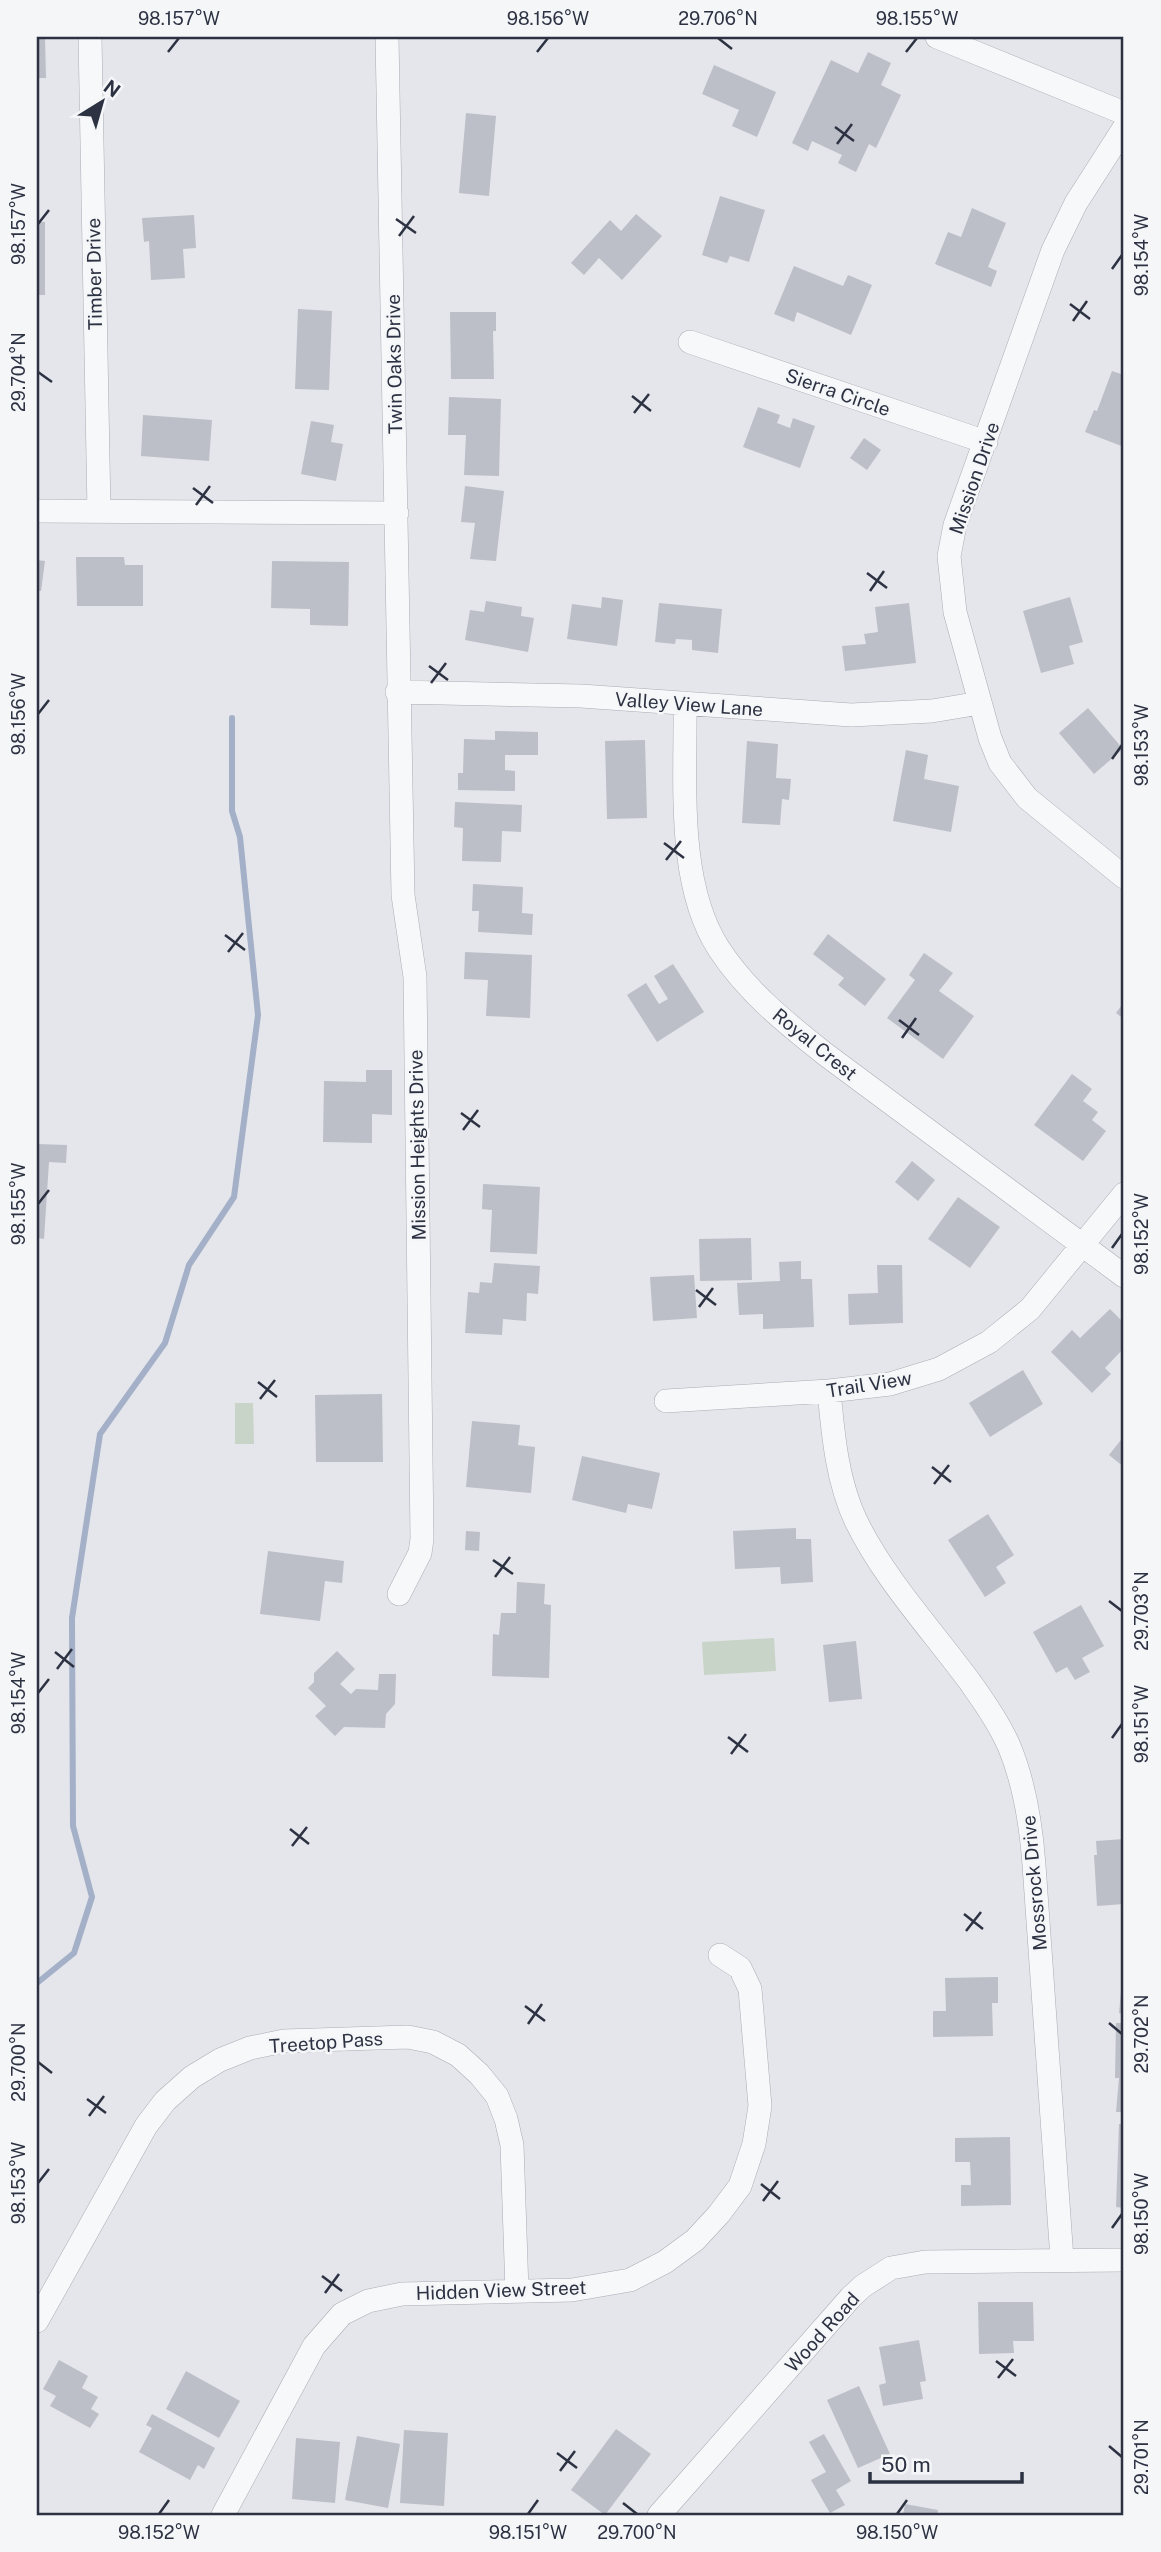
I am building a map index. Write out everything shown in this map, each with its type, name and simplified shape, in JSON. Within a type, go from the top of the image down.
[{"type":"street","name":"Timber Drive","points":[[90,37],[99,511]]},
{"type":"street","name":"Twin Oaks Drive","points":[[387,37],[397,513],[397,692]]},
{"type":"street","points":[[937,37],[1124,113]]},
{"type":"street","name":"Mission Drive","points":[[1124,128],[1063,227],[956,526],[949,556],[955,612],[990,738],[1000,763],[1027,798],[1124,877]]},
{"type":"street","name":"Sierra Circle","points":[[690,342],[986,442]]},
{"type":"street","points":[[37,512],[397,513]]},
{"type":"street","name":"Valley View Lane","points":[[397,692],[580,696],[850,715],[932,712],[980,703]]},
{"type":"street","name":"Mission Heights Drive","points":[[397,692],[402,895],[415,977],[422,1539],[420,1553],[399,1594]]},
{"type":"street","name":"Royal Crest","points":[[685,704],[686,820],[690,869],[712,934],[736,972],[757,996],[807,1040],[1124,1276]]},
{"type":"street","name":"Trail View","points":[[666,1401],[829,1391],[890,1384],[939,1369],[964,1357],[1011,1327],[1030,1309],[1124,1194]]},
{"type":"street","name":"Mossrock Drive","points":[[829,1391],[838,1461],[845,1492],[856,1520],[902,1594],[990,1711],[1009,1745],[1023,1787],[1031,1822],[1034,1854],[1062,2259]]},
{"type":"street","name":"Hidden View Street","points":[[223,2515],[308,2356],[327,2329],[342,2314],[368,2301],[402,2294],[572,2290],[630,2280],[665,2262],[695,2240],[740,2186],[754,2144],[760,2106],[750,1989],[740,1968],[720,1955]]},
{"type":"street","name":"Treetop Pass","points":[[37,2321],[146,2126],[164,2101],[192,2077],[220,2060],[250,2048],[284,2040],[408,2037],[433,2042],[458,2055],[479,2074],[497,2096],[512,2145],[517,2291]]},
{"type":"street","name":"Wood Road","points":[[659,2515],[852,2297],[891,2268],[925,2262],[1124,2260]]},
{"type":"green space","points":[[235,1403],[253,1403],[254,1444],[235,1444]]},
{"type":"green space","points":[[774,1638],[776,1671],[704,1675],[702,1642]]},
{"type":"building","points":[[37,37],[45,37],[46,78],[37,78]]},
{"type":"building","points":[[868,52],[891,63],[881,85],[901,95],[876,148],[869,144],[856,172],[838,163],[842,155],[812,141],[808,151],[792,143],[831,60],[858,73]]},
{"type":"building","points":[[714,65],[776,92],[757,137],[732,126],[739,110],[702,94]]},
{"type":"building","points":[[466,113],[496,116],[489,196],[459,193]]},
{"type":"building","points":[[720,196],[765,210],[749,262],[730,256],[727,263],[702,255]]},
{"type":"building","points":[[972,208],[1006,223],[988,267],[997,271],[991,287],[935,264],[948,232],[961,237]]},
{"type":"building","points":[[636,214],[662,236],[622,280],[599,258],[584,275],[571,263],[610,220],[621,231]]},
{"type":"building","points":[[194,215],[196,248],[183,249],[185,278],[151,280],[149,241],[144,242],[142,218]]},
{"type":"building","points":[[37,222],[45,222],[45,295],[37,295]]},
{"type":"building","points":[[794,266],[843,286],[848,275],[872,285],[851,335],[797,312],[794,322],[774,314]]},
{"type":"building","points":[[298,309],[332,311],[329,390],[295,389]]},
{"type":"building","points":[[450,312],[496,312],[496,331],[493,331],[494,379],[451,379]]},
{"type":"building","points":[[1112,371],[1124,375],[1124,447],[1085,432],[1094,410],[1097,411]]},
{"type":"building","points":[[449,397],[501,399],[499,476],[464,475],[466,435],[448,435]]},
{"type":"building","points":[[758,407],[780,415],[777,423],[790,428],[793,418],[815,426],[800,468],[743,447]]},
{"type":"building","points":[[143,415],[212,420],[209,461],[141,456]]},
{"type":"building","points":[[311,421],[334,425],[331,442],[343,444],[336,481],[301,474]]},
{"type":"building","points":[[864,438],[881,450],[867,470],[850,458]]},
{"type":"building","points":[[465,486],[504,491],[496,561],[470,559],[475,523],[461,522]]},
{"type":"building","points":[[76,557],[124,557],[125,565],[143,565],[143,606],[77,606]]},
{"type":"building","points":[[37,560],[45,561],[41,591],[37,591]]},
{"type":"building","points":[[272,561],[349,562],[348,626],[310,625],[310,609],[271,608]]},
{"type":"building","points":[[602,597],[623,600],[617,646],[567,639],[572,604],[601,608]]},
{"type":"building","points":[[1070,597],[1083,642],[1069,646],[1074,664],[1041,673],[1023,611]]},
{"type":"building","points":[[486,601],[522,607],[521,616],[534,618],[528,652],[465,640],[470,610],[484,612]]},
{"type":"building","points":[[659,603],[722,609],[718,653],[692,650],[692,640],[676,639],[675,644],[655,642]]},
{"type":"building","points":[[909,603],[916,663],[845,671],[842,646],[866,644],[864,634],[878,632],[875,607]]},
{"type":"building","points":[[1088,708],[1123,749],[1094,774],[1059,733]]},
{"type":"building","points":[[495,731],[538,732],[538,755],[505,755],[505,770],[515,771],[515,791],[458,790],[458,773],[463,773],[464,739],[495,740]]},
{"type":"building","points":[[645,740],[647,818],[607,819],[605,741]]},
{"type":"building","points":[[747,741],[778,744],[776,778],[791,779],[789,800],[782,799],[780,825],[742,823]]},
{"type":"building","points":[[906,750],[928,755],[924,779],[959,786],[951,832],[893,821]]},
{"type":"building","points":[[455,802],[522,805],[521,832],[502,831],[501,862],[462,861],[463,828],[454,827]]},
{"type":"building","points":[[473,884],[523,887],[522,913],[533,914],[532,935],[478,932],[479,911],[472,911]]},
{"type":"building","points":[[828,934],[886,979],[865,1006],[838,985],[844,978],[813,954]]},
{"type":"building","points":[[465,952],[532,955],[530,1018],[486,1016],[488,980],[464,979]]},
{"type":"building","points":[[924,953],[953,973],[939,991],[974,1016],[943,1059],[887,1018],[915,980],[909,975]]},
{"type":"building","points":[[673,964],[704,1012],[657,1042],[627,995],[646,983],[659,1004],[668,999],[654,976]]},
{"type":"building","points":[[1124,1002],[1124,1019],[1116,1013]]},
{"type":"building","points":[[366,1070],[392,1070],[392,1115],[372,1114],[372,1143],[323,1142],[324,1081],[366,1082]]},
{"type":"building","points":[[1072,1074],[1092,1089],[1083,1101],[1098,1112],[1092,1120],[1106,1131],[1083,1161],[1034,1125]]},
{"type":"building","points":[[37,1144],[67,1145],[66,1163],[49,1162],[44,1239],[37,1238]]},
{"type":"building","points":[[912,1161],[935,1180],[918,1201],[895,1182]]},
{"type":"building","points":[[483,1184],[540,1187],[537,1254],[490,1252],[492,1210],[482,1209]]},
{"type":"building","points":[[958,1197],[1000,1227],[970,1268],[928,1239]]},
{"type":"building","points":[[751,1238],[752,1280],[700,1281],[699,1239]]},
{"type":"building","points":[[801,1261],[801,1279],[812,1279],[814,1327],[763,1329],[763,1314],[739,1315],[737,1283],[780,1281],[779,1262]]},
{"type":"building","points":[[494,1263],[540,1266],[538,1294],[527,1293],[526,1321],[503,1319],[502,1335],[465,1333],[468,1292],[479,1293],[480,1282],[492,1283]]},
{"type":"building","points":[[877,1265],[902,1265],[903,1323],[849,1325],[848,1294],[878,1293]]},
{"type":"building","points":[[694,1275],[697,1318],[653,1321],[650,1277]]},
{"type":"building","points":[[1110,1309],[1124,1323],[1124,1348],[1105,1368],[1111,1374],[1092,1393],[1051,1352],[1072,1330],[1080,1338]]},
{"type":"building","points":[[1023,1370],[1043,1404],[990,1437],[969,1403]]},
{"type":"building","points":[[382,1394],[383,1462],[316,1462],[315,1395]]},
{"type":"building","points":[[472,1421],[520,1425],[518,1445],[535,1447],[531,1493],[466,1487]]},
{"type":"building","points":[[1124,1436],[1124,1467],[1109,1455]]},
{"type":"building","points":[[582,1456],[660,1473],[652,1509],[628,1504],[626,1513],[572,1500]]},
{"type":"building","points":[[988,1514],[1014,1555],[996,1567],[1006,1583],[985,1597],[948,1540]]},
{"type":"building","points":[[796,1528],[796,1539],[811,1539],[813,1582],[781,1584],[780,1567],[735,1569],[733,1531]]},
{"type":"building","points":[[466,1531],[480,1532],[479,1551],[465,1550]]},
{"type":"building","points":[[268,1551],[344,1561],[342,1583],[325,1581],[320,1621],[260,1614]]},
{"type":"building","points":[[517,1582],[545,1584],[544,1604],[551,1605],[549,1678],[492,1676],[493,1634],[499,1635],[501,1613],[516,1613]]},
{"type":"building","points":[[1081,1605],[1104,1646],[1082,1658],[1090,1672],[1075,1680],[1067,1667],[1056,1673],[1033,1632]]},
{"type":"building","points":[[856,1641],[862,1699],[829,1702],[823,1645]]},
{"type":"building","points":[[337,1651],[355,1669],[340,1684],[351,1694],[356,1689],[378,1690],[379,1674],[396,1674],[395,1704],[386,1714],[385,1728],[344,1727],[335,1736],[315,1716],[326,1706],[308,1688],[314,1682],[314,1673]]},
{"type":"building","points":[[1124,1839],[1124,1904],[1097,1906],[1094,1855],[1097,1855],[1096,1841]]},
{"type":"building","points":[[998,1977],[998,2003],[992,2003],[993,2036],[933,2037],[933,2011],[946,2011],[945,1978]]},
{"type":"building","points":[[1121,1991],[1124,1992],[1124,2014],[1119,2013]]},
{"type":"building","points":[[1116,2023],[1124,2023],[1124,2112],[1116,2112],[1119,2078],[1115,2078]]},
{"type":"building","points":[[1119,2124],[1124,2124],[1124,2208],[1116,2207]]},
{"type":"building","points":[[1010,2137],[1011,2205],[961,2206],[961,2185],[971,2185],[970,2162],[955,2162],[955,2138]]},
{"type":"building","points":[[978,2302],[1033,2302],[1034,2341],[1013,2341],[1014,2353],[979,2354]]},
{"type":"building","points":[[919,2340],[926,2381],[920,2382],[923,2399],[883,2406],[879,2385],[886,2383],[879,2347]]},
{"type":"building","points":[[59,2360],[88,2376],[82,2388],[98,2397],[91,2409],[99,2414],[90,2428],[50,2406],[56,2396],[43,2389]]},
{"type":"building","points":[[186,2371],[240,2401],[219,2438],[166,2409]]},
{"type":"building","points":[[859,2386],[890,2454],[858,2468],[827,2400]]},
{"type":"building","points":[[152,2414],[215,2448],[204,2469],[198,2465],[190,2480],[139,2452],[152,2428],[146,2425]]},
{"type":"building","points":[[616,2429],[651,2454],[605,2515],[571,2490]]},
{"type":"building","points":[[404,2430],[448,2433],[444,2506],[400,2503]]},
{"type":"building","points":[[824,2434],[851,2481],[836,2490],[845,2505],[830,2513],[811,2480],[826,2472],[809,2442]]},
{"type":"building","points":[[357,2436],[400,2444],[388,2508],[345,2500]]},
{"type":"building","points":[[296,2438],[340,2442],[335,2503],[292,2499]]},
{"type":"building","points":[[905,2504],[938,2510],[937,2515],[903,2515]]},
{"type":"waterway","points":[[37,1983],[74,1953],[92,1897],[73,1826],[72,1618],[100,1434],[165,1343],[189,1265],[234,1197],[258,1015],[240,837],[232,811],[232,718]]}]
